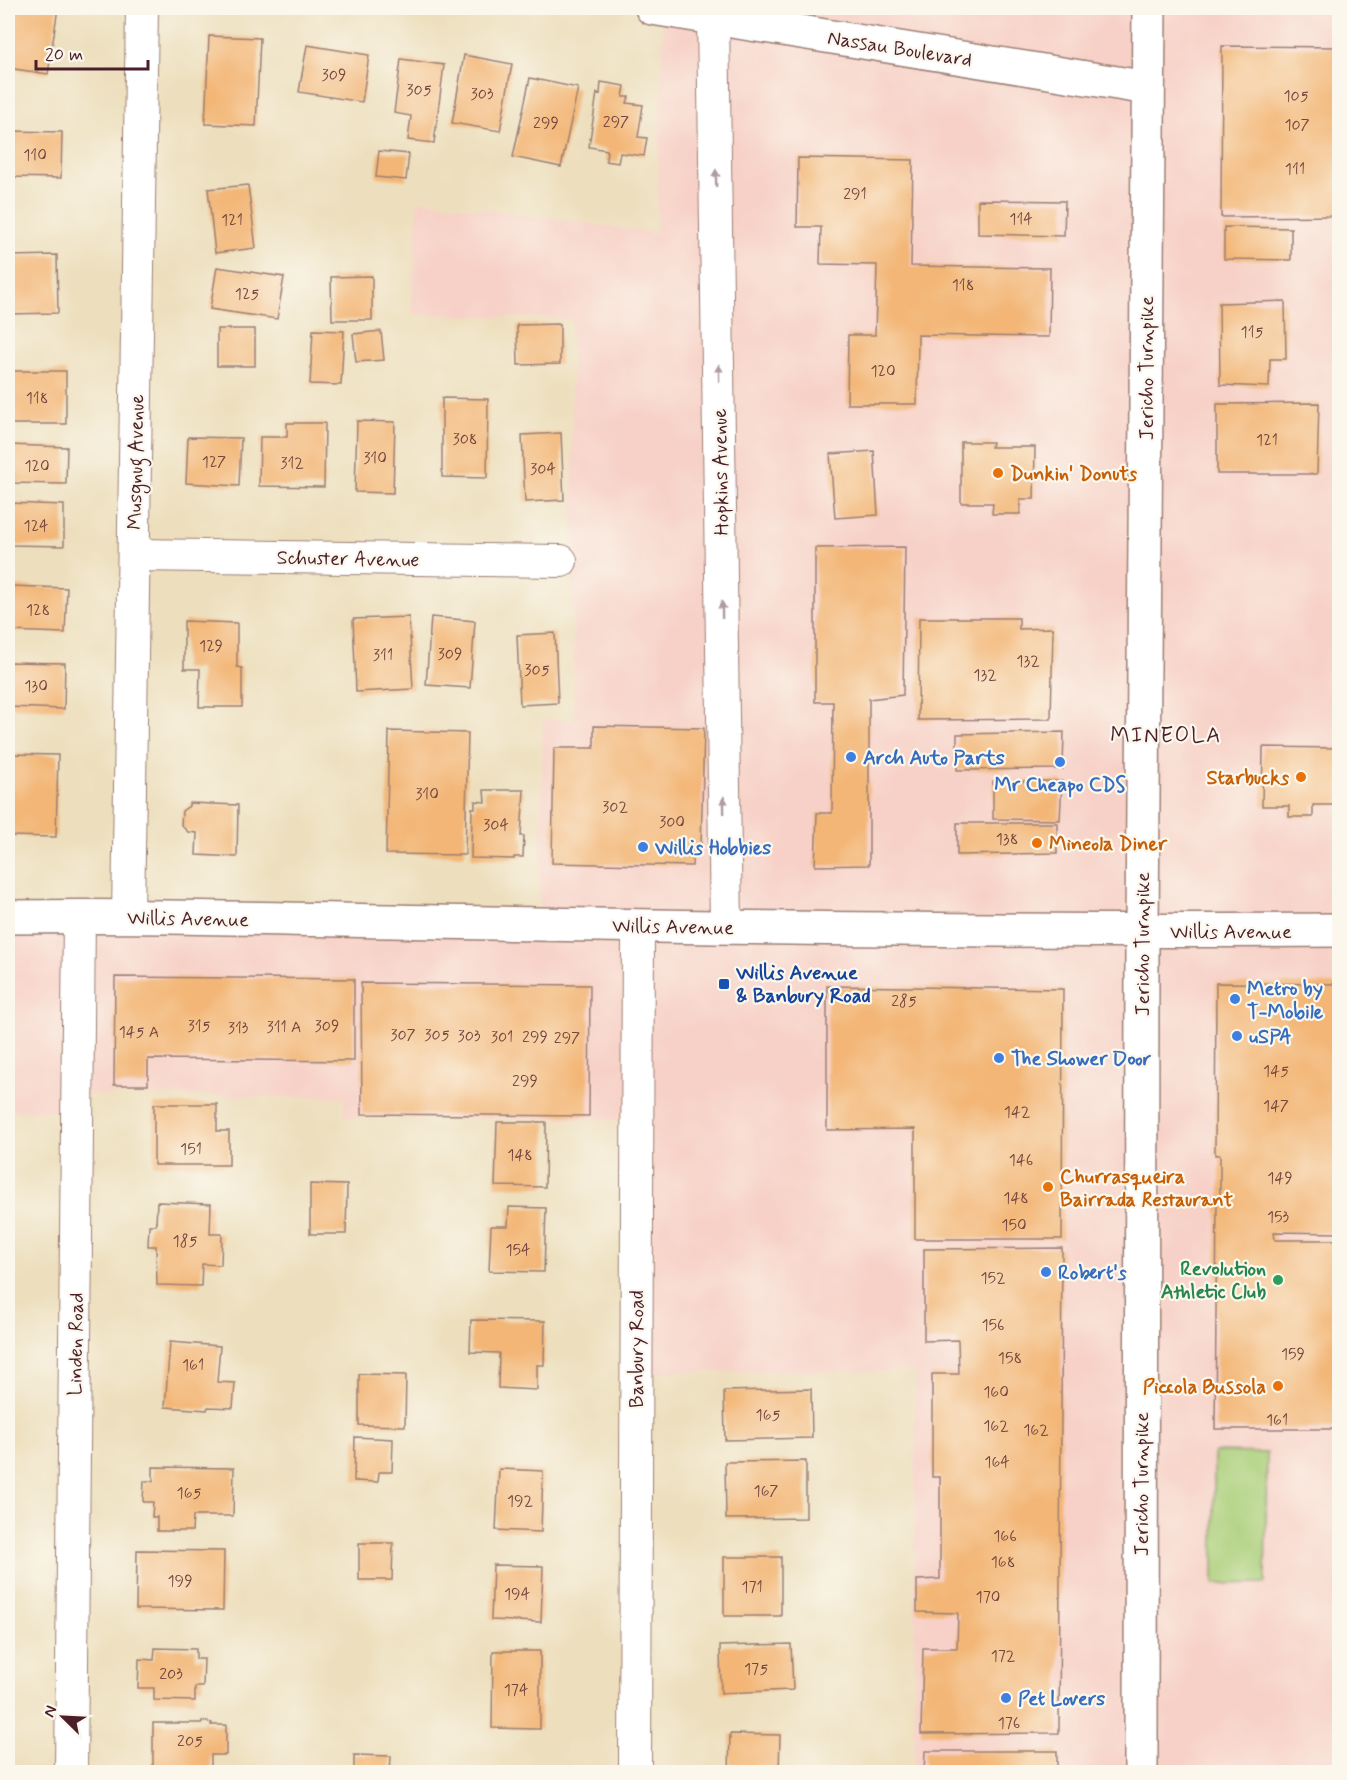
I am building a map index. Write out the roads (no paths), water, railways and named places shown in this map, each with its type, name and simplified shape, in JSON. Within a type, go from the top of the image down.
[{"type":"main road","name":"Nassau Boulevard","points":[[652,8],[1148,88]]},
{"type":"main road","name":"Jericho Turnpike","points":[[1141,1773],[1142,932],[1149,8]]},
{"type":"main road","name":"Willis Avenue","points":[[8,917],[128,916],[638,926],[1142,932],[1340,930]]},
{"type":"street","name":"Musgnug Avenue","points":[[128,916],[142,8]]},
{"type":"street","name":"Hopkins Avenue","points":[[713,17],[726,927]]},
{"type":"street","name":"Schuster Avenue","points":[[134,555],[561,561]]},
{"type":"street","name":"Linden Road","points":[[71,1773],[79,916]]},
{"type":"street","name":"Banbury Road","points":[[635,1773],[638,926]]},
{"type":"place","name":"Dunkin' Donuts","points":[[998,473]]},
{"type":"place","name":"Arch Auto Parts","points":[[851,757]]},
{"type":"place","name":"Mr Cheapo CDS","points":[[1060,762]]},
{"type":"place","name":"Starbucks","points":[[1301,777]]},
{"type":"place","name":"Mineola Diner","points":[[1037,843]]},
{"type":"place","name":"Willis Hobbies","points":[[643,847]]},
{"type":"place","name":"Willis Avenue & Banbury Road","points":[[724,984]]},
{"type":"place","name":"Metro by T-Mobile","points":[[1235,999]]},
{"type":"place","name":"uSPA","points":[[1237,1036]]},
{"type":"place","name":"The Shower Door","points":[[999,1058]]},
{"type":"place","name":"Churrasqueira Bairrada Restaurant","points":[[1048,1187]]},
{"type":"place","name":"Robert's","points":[[1046,1272]]},
{"type":"place","name":"Revolution Athletic Club","points":[[1278,1280]]},
{"type":"place","name":"Piccola Bussola","points":[[1278,1386]]},
{"type":"place","name":"Pet Lovers","points":[[1006,1698]]},
{"type":"district","name":"MINEOLA","points":[[1166,734]]}]
